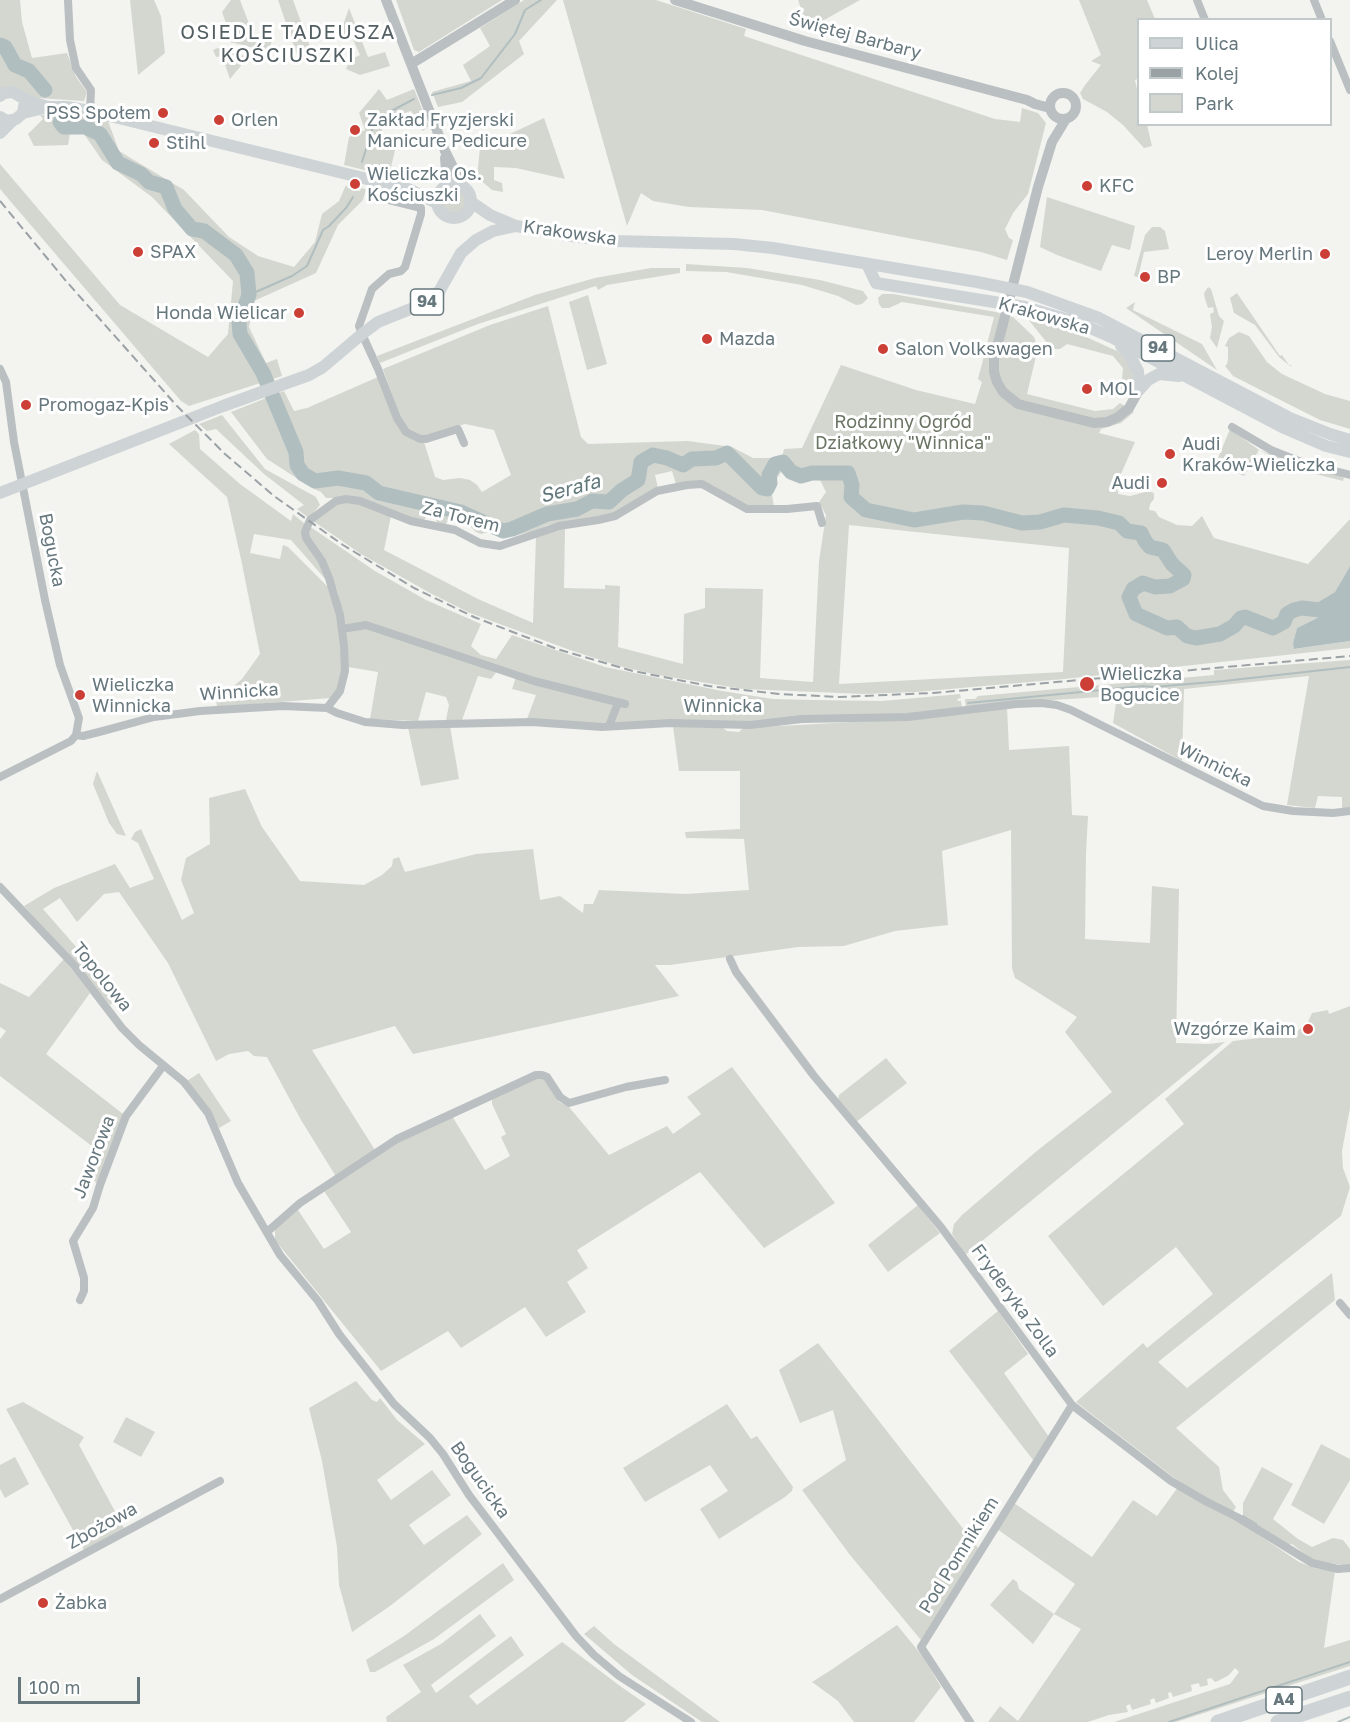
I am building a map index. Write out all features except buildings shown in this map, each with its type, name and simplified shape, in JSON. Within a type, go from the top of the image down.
[{"type":"highway","name":"A4","points":[[1218,1722],[1350,1677]]},
{"type":"highway","name":"A4","points":[[1278,1722],[1350,1698]]},
{"type":"main road","points":[[1,94],[13,92],[48,107]]},
{"type":"main road","points":[[21,96],[24,105],[23,113]]},
{"type":"main road","points":[[0,133],[6,119],[48,107],[67,107],[408,189],[413,187],[441,193]]},
{"type":"main road","points":[[452,183],[462,185],[469,192],[469,207],[459,217],[450,217],[441,212],[441,193],[452,183]]},
{"type":"main road","name":"Krakowska","points":[[469,207],[516,226],[578,237],[616,241],[734,244],[773,248],[994,285],[1042,296],[1145,340],[1290,418],[1350,440]]},
{"type":"main road","name":"94","points":[[0,493],[309,375],[323,367],[378,322],[428,302],[440,290],[461,253],[476,240],[493,231],[516,226]]},
{"type":"main road","name":"Krakowska","points":[[867,264],[876,283],[1025,307],[1063,317],[1111,337],[1303,438],[1350,452]]},
{"type":"main road","points":[[1111,337],[1132,359],[1138,371],[1139,390]]},
{"type":"main road","points":[[1139,390],[1148,380],[1159,374],[1188,378]]},
{"type":"street","points":[[68,0],[76,68],[91,90],[90,111]]},
{"type":"street","points":[[386,0],[445,151],[462,185]]},
{"type":"street","points":[[411,64],[515,0]]},
{"type":"street","name":"Świętej Barbary","points":[[675,0],[806,41],[1028,99],[1052,108]]},
{"type":"street","points":[[1197,0],[1203,18]]},
{"type":"street","points":[[1314,0],[1321,18]]},
{"type":"street","points":[[1332,46],[1350,90]]},
{"type":"street","points":[[1052,142],[1052,108],[1062,93],[1073,98],[1076,110],[1066,119],[1052,142],[1038,187],[994,359],[997,382],[1018,405],[1094,423],[1107,422],[1118,417],[1129,408],[1139,390]]},
{"type":"street","points":[[1052,108],[1066,119]]},
{"type":"street","points":[[441,193],[447,171],[445,151]]},
{"type":"street","points":[[378,182],[373,196],[421,208],[422,214],[405,267],[401,271],[389,274],[372,289],[359,326],[397,418],[406,432],[420,439],[426,439],[458,429],[464,443]]},
{"type":"street","name":"Bogucka","points":[[0,369],[6,382],[22,484],[45,600],[60,665],[79,718],[76,735]]},
{"type":"street","points":[[1232,427],[1271,450],[1305,463],[1350,475]]},
{"type":"street","name":"Za Torem","points":[[327,708],[340,691],[345,671],[342,629],[330,578],[322,561],[306,538],[305,532],[306,525],[314,516],[332,502],[360,501],[411,521],[455,530],[480,543],[500,546],[559,525],[615,516],[657,490],[687,484],[702,484],[747,509],[817,506],[822,523]]},
{"type":"street","points":[[342,629],[366,625],[534,681],[621,704],[609,726]]},
{"type":"street","name":"Winnicka","points":[[76,735],[83,736],[154,717],[200,711],[283,706],[327,708],[365,722],[403,725],[532,722],[609,726],[670,723],[750,724],[802,719],[908,717],[1041,703],[1071,710],[1263,806],[1293,811],[1336,813],[1350,811]]},
{"type":"street","points":[[0,777],[63,746],[76,735]]},
{"type":"street","name":"Topolowa","points":[[0,887],[74,964],[122,1028],[184,1082]]},
{"type":"street","name":"Fryderyka Zolla","points":[[730,959],[736,972],[814,1076],[941,1227],[1072,1405],[1171,1481],[1237,1517],[1312,1563],[1338,1569],[1350,1568]]},
{"type":"street","name":"Jaworowa","points":[[80,1300],[84,1291],[84,1278],[73,1241],[93,1208],[126,1116],[163,1066]]},
{"type":"street","points":[[267,1232],[300,1203],[398,1139],[536,1075],[547,1077],[560,1097],[569,1103],[665,1080]]},
{"type":"street","name":"Bogucicka","points":[[184,1082],[208,1113],[238,1183],[280,1255],[318,1301],[343,1339],[394,1404],[430,1438],[443,1454],[469,1495],[576,1636],[619,1676],[691,1722]]},
{"type":"street","points":[[1340,1303],[1350,1315]]},
{"type":"street","name":"Pod Pomnikiem","points":[[970,1722],[921,1647],[1072,1405]]},
{"type":"street","name":"Zbożowa","points":[[0,1599],[220,1481]]},
{"type":"green space","points":[[0,0],[20,0],[22,22],[32,58],[67,53],[76,77],[87,92],[84,101],[38,98],[0,88]]},
{"type":"green space","points":[[130,0],[154,0],[161,16],[165,53],[138,75]]},
{"type":"green space","points":[[231,0],[240,0],[256,42],[273,36],[269,52],[215,38],[227,26],[222,12]]},
{"type":"green space","points":[[278,0],[293,0],[315,60],[297,55]]},
{"type":"green space","points":[[396,0],[502,0],[419,52],[414,50]]},
{"type":"green space","points":[[524,0],[557,0],[519,41],[524,54],[462,102],[438,107],[432,92],[471,81],[463,65],[490,46],[480,28]]},
{"type":"green space","points":[[563,0],[656,0],[746,29],[744,36],[995,119],[1020,122],[1022,108],[1038,113],[1046,123],[1028,194],[1013,213],[1005,229],[1009,238],[1013,240],[1007,260],[981,252],[762,210],[689,207],[653,201],[641,193],[627,226]]},
{"type":"green space","points":[[798,0],[860,0],[808,29]]},
{"type":"green space","points":[[1079,0],[1147,0],[1155,18],[1137,18],[1137,79],[1135,80],[1137,126],[1147,126],[1152,146],[1144,148],[1123,125],[1107,112],[1083,99],[1080,93],[1101,65],[1091,61],[1101,55]]},
{"type":"green space","points":[[349,8],[368,57],[385,52],[390,66],[360,75],[346,69],[350,60],[360,55],[352,37],[340,41],[339,37]]},
{"type":"green space","points":[[218,48],[248,57],[230,79],[222,56],[216,57],[213,50]]},
{"type":"green space","points":[[379,89],[387,100],[414,89],[429,126],[423,131],[411,111],[386,119],[377,143],[395,150],[389,176],[344,165],[349,137],[365,130],[359,113]]},
{"type":"green space","points":[[68,113],[108,121],[119,151],[184,190],[229,237],[258,256],[294,267],[315,242],[322,214],[339,201],[346,185],[348,188],[360,191],[361,188],[366,189],[363,200],[338,225],[316,273],[254,301],[249,327],[266,363],[277,359],[282,376],[189,406],[181,401],[0,189],[0,164],[120,305],[208,357],[228,334],[233,281],[152,197],[102,160],[84,134],[70,133],[68,145],[34,146],[28,134],[43,119],[40,115]]},
{"type":"green space","points":[[544,118],[565,179],[516,168],[494,167],[494,180],[502,183],[503,192],[492,190],[477,177],[480,148]]},
{"type":"green space","points":[[454,189],[462,193],[466,201],[462,209],[454,213],[446,209],[442,201],[446,193]]},
{"type":"green space","points":[[1047,197],[1135,226],[1130,250],[1112,245],[1101,271],[1040,247]]},
{"type":"green space","points":[[1152,227],[1160,227],[1165,231],[1169,249],[1144,252],[1138,277],[1134,276],[1145,235]]},
{"type":"green space","points":[[686,264],[747,268],[820,280],[863,291],[868,298],[862,304],[856,305],[838,296],[802,285],[726,272],[686,271]]},
{"type":"green space","points":[[651,268],[680,268],[680,273],[607,285],[598,290],[596,286],[478,324],[380,363],[377,356],[535,295],[595,278]]},
{"type":"green space","points":[[1208,287],[1211,289],[1219,316],[1224,321],[1217,348],[1210,338],[1212,327],[1210,314],[1214,312],[1213,307],[1208,308],[1205,299],[1204,293]]},
{"type":"green space","points":[[1237,293],[1280,356],[1282,355],[1289,365],[1293,365],[1290,366],[1279,357],[1255,325],[1234,313],[1230,298]]},
{"type":"green space","name":"Rodzinny Ogród Działkowy \"Winnica\"","points":[[882,294],[893,294],[1013,317],[1034,337],[1038,348],[1027,394],[1095,411],[1113,409],[1120,403],[1134,412],[1121,423],[1101,429],[1099,433],[1135,442],[1117,483],[1118,494],[1130,496],[1149,491],[1154,493],[1149,510],[1155,511],[1159,517],[1177,525],[1192,526],[1202,516],[1214,538],[1308,564],[1350,519],[1350,566],[1321,616],[1297,628],[1293,643],[1295,649],[1350,641],[1350,648],[1064,679],[916,692],[864,694],[743,689],[658,675],[619,666],[570,650],[470,613],[361,554],[313,521],[332,506],[347,501],[359,503],[391,516],[384,550],[478,599],[533,623],[536,537],[565,528],[564,588],[605,589],[605,585],[620,586],[618,647],[683,664],[684,614],[705,608],[705,588],[763,589],[760,678],[813,682],[819,561],[826,515],[819,502],[826,492],[819,478],[797,480],[781,472],[771,488],[774,507],[748,507],[712,485],[700,481],[676,484],[672,471],[655,475],[658,488],[614,514],[548,525],[506,538],[494,530],[481,534],[476,532],[462,518],[448,520],[446,524],[441,525],[433,514],[429,514],[423,521],[418,521],[355,498],[326,498],[321,492],[267,459],[231,412],[284,391],[294,411],[307,408],[378,377],[399,427],[413,440],[424,442],[435,477],[443,480],[460,478],[470,480],[482,492],[511,475],[494,430],[465,424],[423,436],[415,435],[407,430],[383,369],[490,325],[548,306],[581,437],[588,444],[688,441],[732,447],[753,458],[782,458],[784,449],[802,448],[841,365],[916,390],[975,404],[982,382],[978,379],[994,317],[902,302],[889,308],[882,308],[878,298]],"holes":[[[849,525],[1069,548],[1063,672],[839,684]]]},
{"type":"green space","points":[[588,295],[607,364],[587,370],[569,302]]},
{"type":"green space","points":[[1135,302],[1133,310],[1202,344],[1217,370],[1126,308]]},
{"type":"green space","points":[[1027,318],[1073,331],[1117,351],[1132,362],[1135,386],[1130,390],[1121,389],[1123,368],[1113,356],[1067,344],[1060,349],[1055,349],[1048,344]]},
{"type":"green space","points":[[1239,332],[1249,336],[1267,362],[1282,374],[1325,394],[1350,401],[1350,429],[1320,420],[1233,376],[1225,366],[1228,359],[1228,347],[1225,346],[1229,338]]},
{"type":"green space","points":[[222,415],[265,469],[316,497],[320,505],[309,518],[297,509],[304,505],[264,474],[216,429],[207,431],[199,424]]},
{"type":"green space","points":[[1230,429],[1259,450],[1244,476],[1216,463]]},
{"type":"green space","points":[[195,430],[199,434],[200,449],[240,484],[291,521],[293,514],[305,524],[304,527],[327,581],[291,540],[254,534],[250,553],[280,559],[283,545],[288,547],[329,588],[337,615],[343,672],[338,689],[330,698],[217,707],[216,697],[222,696],[242,679],[260,654],[227,497],[169,444]]},
{"type":"green space","points":[[1259,450],[1300,465],[1339,475],[1344,478],[1343,481],[1300,470]]},
{"type":"green space","points":[[309,526],[375,571],[426,600],[481,624],[471,646],[481,655],[496,659],[512,635],[605,667],[722,691],[773,699],[882,701],[960,694],[961,698],[957,699],[961,701],[962,709],[750,722],[593,723],[527,719],[536,695],[512,689],[517,674],[498,670],[491,679],[478,676],[462,720],[446,720],[449,705],[446,697],[426,692],[418,721],[370,719],[378,672],[348,667],[338,593],[325,560],[308,537]]},
{"type":"green space","points":[[1350,660],[1350,808],[1342,809],[1342,797],[1318,796],[1315,808],[1287,805],[1309,676],[1184,689],[1182,761],[1113,723],[1117,696],[1022,702],[966,709],[965,699],[975,699],[978,696],[1214,675],[1214,670]]},
{"type":"green space","points":[[1007,707],[1009,750],[1069,746],[1072,815],[1088,816],[1085,939],[1150,943],[1152,886],[1179,889],[1176,1043],[1225,1042],[965,1255],[952,1234],[954,1224],[962,1215],[1038,1150],[1112,1092],[1065,1032],[1077,1017],[1015,978],[1012,968],[1011,830],[942,851],[948,925],[895,931],[844,946],[798,947],[670,965],[655,965],[679,996],[413,1054],[395,1026],[312,1050],[375,1150],[334,1178],[335,1175],[301,1120],[267,1057],[254,1056],[248,1051],[229,1054],[216,1061],[168,963],[119,892],[104,894],[77,922],[60,898],[43,909],[120,997],[110,1005],[24,906],[54,888],[115,864],[130,888],[154,879],[138,843],[131,839],[135,832],[141,829],[182,920],[194,913],[181,880],[186,858],[210,844],[209,798],[245,789],[262,827],[300,881],[364,885],[382,875],[392,866],[393,859],[399,857],[405,872],[476,854],[533,849],[540,900],[560,896],[583,913],[584,904],[593,904],[599,890],[685,894],[749,890],[744,839],[686,838],[685,832],[740,829],[740,771],[679,771],[673,726],[723,728],[727,731],[739,732],[743,728],[871,721]]},
{"type":"green space","points":[[450,726],[459,779],[421,786],[408,728]]},
{"type":"green space","points":[[97,771],[126,836],[117,834],[109,823],[93,784]]},
{"type":"green space","points":[[64,959],[90,993],[46,1054],[123,1114],[98,1184],[81,1170],[97,1150],[0,1076],[0,1039],[6,1031],[0,1027],[0,983],[29,997]]},
{"type":"green space","points":[[1350,1006],[1350,1108],[1342,1151],[1343,1168],[1350,1187],[1341,1216],[1158,1362],[1187,1388],[1332,1273],[1335,1300],[1176,1428],[1219,1467],[1223,1490],[1236,1507],[1233,1512],[1241,1523],[1299,1562],[1314,1568],[1335,1571],[1324,1648],[1350,1640],[1350,1666],[1176,1722],[1114,1722],[1230,1684],[1239,1672],[1235,1668],[1229,1675],[1218,1681],[1207,1679],[1208,1685],[1200,1687],[1199,1683],[1191,1685],[1192,1691],[1173,1697],[1171,1692],[1168,1693],[1169,1698],[1156,1703],[1154,1698],[1150,1700],[1151,1704],[1132,1710],[1130,1704],[1126,1706],[1128,1712],[1088,1722],[988,1722],[1000,1706],[1018,1721],[1081,1629],[1054,1614],[1075,1584],[997,1529],[1014,1503],[1092,1557],[1133,1500],[1157,1516],[1181,1483],[1076,1402],[1143,1343],[1147,1348],[1213,1294],[1176,1247],[1103,1306],[1048,1236],[1184,1124],[1165,1099],[1233,1041],[1294,1034],[1308,1022],[1312,1013],[1328,1010],[1329,1014]]},
{"type":"green space","points":[[886,1058],[907,1083],[856,1122],[838,1100],[839,1095]]},
{"type":"green space","points":[[732,1067],[835,1203],[764,1248],[700,1172],[577,1250],[588,1268],[567,1282],[586,1312],[546,1337],[525,1307],[461,1348],[448,1331],[381,1371],[275,1240],[275,1229],[298,1210],[324,1249],[351,1232],[324,1191],[399,1141],[452,1116],[485,1170],[510,1156],[501,1137],[506,1134],[492,1104],[492,1099],[538,1078],[545,1080],[559,1102],[569,1107],[609,1155],[667,1126],[673,1134],[701,1114],[687,1097]]},
{"type":"green space","points":[[199,1073],[231,1121],[219,1128],[187,1081]]},
{"type":"green space","points":[[918,1205],[940,1233],[888,1272],[868,1245]]},
{"type":"green space","points":[[998,1311],[1028,1354],[1004,1373],[1049,1437],[1033,1460],[949,1351]]},
{"type":"green space","points":[[818,1343],[979,1549],[921,1640],[850,1555],[802,1490],[846,1460],[833,1410],[800,1423],[779,1370]]},
{"type":"green space","points":[[356,1381],[372,1400],[377,1402],[380,1398],[397,1420],[425,1444],[377,1480],[391,1500],[432,1470],[451,1495],[409,1525],[424,1545],[467,1515],[482,1534],[390,1606],[352,1632],[339,1585],[337,1547],[322,1461],[309,1408]]},
{"type":"green space","points":[[23,1402],[84,1437],[79,1445],[124,1528],[84,1550],[6,1409]]},
{"type":"green space","points":[[727,1404],[751,1439],[757,1436],[793,1487],[785,1497],[719,1539],[700,1509],[728,1491],[710,1465],[645,1502],[623,1468]]},
{"type":"green space","points":[[126,1417],[155,1432],[141,1457],[113,1442]]},
{"type":"green space","points":[[1321,1444],[1350,1459],[1350,1480],[1324,1524],[1291,1505]]},
{"type":"green space","points":[[15,1457],[29,1484],[5,1498],[0,1489],[0,1465]]},
{"type":"green space","points":[[1262,1467],[1293,1484],[1273,1519],[1312,1547],[1333,1538],[1343,1540],[1350,1549],[1350,1564],[1314,1561],[1292,1544],[1289,1545],[1243,1516],[1243,1503]]},
{"type":"green space","points":[[503,1563],[514,1580],[434,1639],[375,1672],[370,1672],[366,1660],[404,1636]]},
{"type":"green space","points":[[1013,1579],[1017,1582],[1019,1589],[1054,1614],[1033,1644],[990,1605]]},
{"type":"green space","points":[[480,1614],[496,1636],[431,1685],[436,1693],[511,1636],[524,1655],[469,1696],[477,1705],[562,1642],[646,1704],[624,1722],[387,1722],[386,1717],[421,1692],[403,1665],[441,1644]]},
{"type":"green space","points":[[897,1625],[924,1658],[941,1687],[914,1722],[854,1722],[838,1701],[812,1682]]},
{"type":"green space","points":[[594,1626],[614,1644],[720,1722],[702,1722],[632,1675],[584,1634]]},
{"type":"shaded area","points":[[1350,566],[1350,641],[1294,649],[1293,643],[1297,628],[1321,616]]},
{"type":"waterway","points":[[432,95],[461,88],[481,78],[515,34],[525,10],[541,0]]},
{"type":"waterway","name":"Serafa","points":[[0,45],[5,47],[15,65],[29,71],[45,90]]},
{"type":"waterway","points":[[362,162],[373,127],[382,116],[414,99]]},
{"type":"waterway","name":"Serafa","points":[[60,122],[64,127],[85,127],[100,134],[118,163],[141,174],[149,182],[166,187],[175,209],[192,229],[204,231],[236,255],[247,273],[249,295],[239,322],[240,334],[263,373],[296,452],[297,465],[303,474],[315,481],[338,478],[366,483],[379,493],[461,512],[503,531],[547,514],[577,509],[592,501],[609,502],[638,480],[641,462],[653,455],[683,465],[692,459],[716,458],[727,453],[762,488],[767,489],[770,483],[769,475],[775,464],[783,462],[791,472],[801,476],[812,473],[848,473],[852,485],[851,497],[866,510],[914,520],[963,512],[983,513],[1022,523],[1040,522],[1064,515],[1098,518],[1119,523],[1127,531],[1141,533],[1150,547],[1163,550],[1172,564],[1184,575],[1183,579],[1170,586],[1155,587],[1143,583],[1133,589],[1129,597],[1136,614],[1167,628],[1177,627],[1187,636],[1196,638],[1220,634],[1245,617],[1273,628],[1284,622],[1287,614],[1294,610],[1302,608],[1320,610],[1350,592]]},
{"type":"waterway","points":[[249,295],[292,276],[307,266],[323,230],[346,208],[353,197]]},
{"type":"waterway","points":[[968,703],[1143,686],[1224,681],[1350,667]]},
{"type":"waterway","points":[[1243,1516],[1256,1524]]},
{"type":"waterway","points":[[1169,1722],[1350,1662]]},
{"type":"waterway","points":[[1338,1722],[1350,1717]]},
{"type":"railway","points":[[0,201],[66,281],[177,406],[225,454],[274,496],[343,545],[414,588],[474,617],[557,649],[633,671],[709,686],[779,694],[839,697],[933,693],[1350,656]]},
{"type":"place","name":"PSS Społem","points":[[163,113]]},
{"type":"place","name":"Orlen","points":[[219,120]]},
{"type":"place","name":"Zakład Fryzjerski Manicure Pedicure","points":[[355,130]]},
{"type":"place","name":"Stihl","points":[[154,143]]},
{"type":"place","name":"Wieliczka Os. Kościuszki","points":[[355,184]]},
{"type":"place","name":"KFC","points":[[1087,186]]},
{"type":"place","name":"SPAX","points":[[138,252]]},
{"type":"place","name":"Leroy Merlin","points":[[1325,254]]},
{"type":"place","name":"BP","points":[[1145,277]]},
{"type":"place","name":"Honda Wielicar","points":[[299,313]]},
{"type":"place","name":"Mazda","points":[[707,339]]},
{"type":"place","name":"Salon Volkswagen","points":[[883,349]]},
{"type":"place","name":"MOL","points":[[1087,389]]},
{"type":"place","name":"Promogaz-Kpis","points":[[26,405]]},
{"type":"place","name":"Audi Kraków-Wieliczka","points":[[1170,454]]},
{"type":"place","name":"Audi","points":[[1162,483]]},
{"type":"place","name":"Wieliczka Bogucice","points":[[1087,684]]},
{"type":"place","name":"Wieliczka Winnicka","points":[[80,695]]},
{"type":"place","name":"Wzgórze Kaim","points":[[1308,1029]]},
{"type":"place","name":"Żabka","points":[[43,1603]]},
{"type":"district","name":"OSIEDLE TADEUSZA KOŚCIUSZKI","points":[[288,44]]}]
